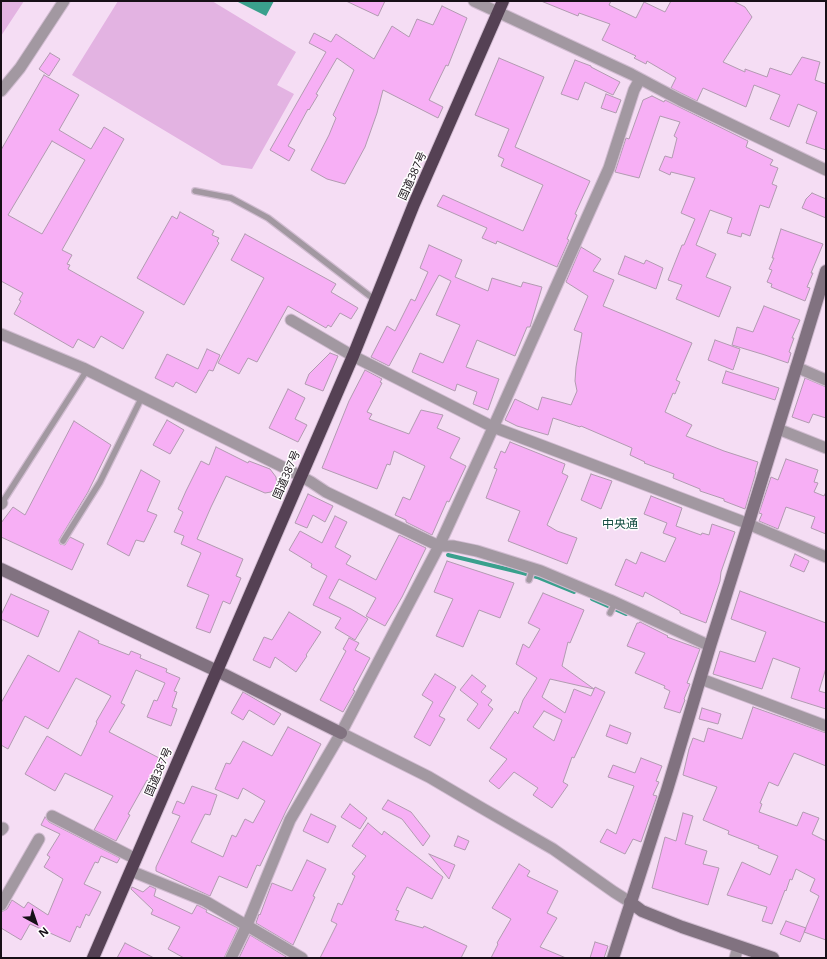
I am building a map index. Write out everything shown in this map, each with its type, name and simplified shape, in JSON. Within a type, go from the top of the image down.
[{"type":"highway","name":"国道387号","points":[[93,958],[353,356],[414,204],[501,6]]},
{"type":"street","points":[[1,91],[20,68],[64,1]]},
{"type":"street","points":[[474,1],[501,6],[680,100],[826,170]]},
{"type":"street","points":[[231,958],[247,925],[290,820],[341,733],[438,546],[609,168],[634,90],[640,79]]},
{"type":"street","points":[[613,958],[667,790],[826,272]]},
{"type":"street","points":[[291,320],[353,356],[493,427],[748,525],[826,557]]},
{"type":"street","points":[[1,334],[87,370],[311,482],[326,492],[438,546],[453,546],[533,568],[710,646]]},
{"type":"street","points":[[796,367],[826,380]]},
{"type":"street","points":[[778,428],[826,448]]},
{"type":"street","points":[[1,569],[217,671],[429,777],[553,849],[642,911],[737,952],[773,958]]},
{"type":"street","points":[[701,679],[826,726]]},
{"type":"street","points":[[52,816],[134,865],[205,901],[302,958]]},
{"type":"street","points":[[1,905],[39,839]]},
{"type":"lane","points":[[195,191],[231,198],[268,218],[375,300]]},
{"type":"lane","points":[[1,504],[87,370]]},
{"type":"lane","points":[[63,541],[100,482],[142,397]]},
{"type":"lane","points":[[529,580],[533,568]]},
{"type":"lane","points":[[610,613],[615,603]]},
{"type":"shaded area","points":[[1,1],[24,1],[1,36]]},
{"type":"shaded area","points":[[118,1],[212,1],[296,52],[277,85],[294,94],[252,169],[222,165],[72,75]]},
{"type":"shaded area","points":[[236,1],[274,1],[266,16]]},
{"type":"building","points":[[346,1],[385,1],[378,16]]},
{"type":"building","points":[[541,1],[611,1],[609,5],[636,18],[644,2],[665,12],[671,1],[733,1],[745,7],[752,17],[723,62],[745,72],[745,69],[767,77],[770,68],[791,75],[802,57],[820,62],[815,80],[826,84],[826,150],[806,143],[817,112],[798,104],[789,127],[770,119],[780,95],[754,85],[746,107],[703,88],[697,101],[671,88],[676,78],[647,61],[646,64],[634,58],[636,56],[602,40],[610,24],[579,13],[578,16]]},
{"type":"building","points":[[442,6],[467,18],[448,66],[446,65],[429,100],[443,107],[438,118],[383,90],[377,113],[365,147],[345,184],[327,179],[311,170],[329,135],[336,118],[333,115],[354,70],[337,58],[316,94],[318,95],[309,110],[308,109],[288,146],[295,150],[289,161],[270,150],[326,52],[309,43],[314,33],[331,42],[336,34],[374,59],[392,26],[409,37],[417,19],[433,25]]},
{"type":"building","points":[[50,53],[60,59],[49,76],[39,69]]},
{"type":"building","points":[[499,58],[544,77],[515,147],[590,181],[575,214],[577,215],[567,239],[569,240],[557,267],[497,241],[496,244],[482,238],[487,228],[437,206],[443,195],[523,231],[543,185],[501,166],[504,159],[498,156],[509,129],[475,115]]},
{"type":"building","points":[[575,60],[591,66],[620,82],[613,95],[585,82],[578,100],[561,94]]},
{"type":"building","points":[[44,75],[79,95],[59,130],[91,149],[104,127],[124,139],[62,250],[72,255],[67,264],[70,265],[68,269],[144,312],[123,349],[101,336],[94,348],[78,339],[73,348],[14,314],[21,301],[19,300],[23,293],[1,281],[1,150]],"holes":[[[52,141],[85,160],[42,234],[8,215]]]},
{"type":"building","points":[[606,94],[621,100],[616,113],[601,108]]},
{"type":"building","points":[[652,96],[664,102],[665,100],[748,141],[746,147],[773,160],[770,165],[778,168],[772,184],[777,186],[769,208],[760,205],[750,236],[742,233],[741,237],[727,233],[732,218],[710,210],[696,245],[716,254],[706,277],[731,287],[719,317],[676,299],[682,285],[668,280],[682,245],[684,245],[695,219],[681,213],[695,178],[671,172],[670,175],[659,170],[665,156],[672,158],[677,138],[674,136],[680,122],[660,116],[639,178],[615,172],[626,138],[629,139],[643,100]]},
{"type":"building","points":[[812,193],[826,199],[826,218],[802,208],[806,199]]},
{"type":"building","points":[[180,212],[214,231],[212,235],[219,238],[217,241],[219,243],[184,305],[137,278],[172,216],[177,219]]},
{"type":"building","points":[[781,229],[823,244],[811,273],[813,273],[807,287],[810,288],[805,301],[771,287],[772,284],[767,282],[772,270],[769,269],[774,258],[772,258]]},
{"type":"building","points":[[245,234],[336,284],[331,292],[358,308],[351,319],[340,313],[331,327],[328,325],[326,328],[288,306],[257,362],[248,358],[239,374],[218,363],[264,278],[231,260]]},
{"type":"building","points":[[429,245],[462,260],[455,277],[488,291],[492,278],[521,287],[523,282],[542,287],[530,327],[527,327],[515,356],[477,340],[466,367],[499,379],[488,410],[473,404],[477,392],[457,384],[455,391],[412,372],[420,353],[443,363],[460,325],[436,315],[451,281],[439,275],[389,366],[371,357],[387,326],[395,331],[411,299],[415,301],[428,272],[420,268]]},
{"type":"building","points":[[581,247],[601,259],[593,271],[614,280],[603,306],[692,343],[676,380],[680,382],[675,394],[673,393],[665,412],[692,425],[686,436],[724,451],[758,462],[745,509],[724,501],[724,499],[700,491],[700,489],[673,478],[674,474],[644,463],[645,462],[630,455],[632,448],[581,426],[580,427],[553,418],[548,435],[517,426],[505,420],[515,399],[538,410],[542,397],[571,405],[577,391],[575,381],[576,367],[582,333],[574,330],[588,296],[566,282]]},
{"type":"building","points":[[625,256],[644,264],[646,260],[663,268],[656,289],[618,274]]},
{"type":"building","points":[[764,306],[800,320],[792,338],[794,338],[789,352],[791,353],[788,363],[732,345],[737,327],[753,332]]},
{"type":"building","points":[[715,340],[740,349],[733,370],[708,360]]},
{"type":"building","points":[[207,349],[220,355],[213,371],[209,370],[196,393],[176,382],[173,387],[155,378],[167,354],[198,369]]},
{"type":"building","points":[[330,353],[338,356],[323,391],[305,384],[309,374]]},
{"type":"building","points":[[365,370],[382,379],[380,382],[382,383],[367,412],[372,414],[369,419],[409,434],[421,410],[443,415],[437,428],[460,438],[450,458],[466,466],[449,502],[447,501],[432,535],[395,515],[403,497],[410,500],[425,466],[394,451],[390,465],[387,464],[377,489],[322,468],[349,401]]},
{"type":"building","points":[[726,371],[779,388],[775,400],[722,383]]},
{"type":"building","points":[[805,378],[826,387],[826,418],[813,414],[809,423],[792,417]]},
{"type":"building","points":[[288,389],[305,398],[295,419],[307,425],[298,442],[269,428]]},
{"type":"building","points":[[167,420],[184,430],[170,454],[153,445]]},
{"type":"building","points":[[74,421],[111,445],[88,492],[59,540],[60,544],[65,545],[70,537],[84,544],[72,570],[1,537],[1,523],[13,507],[25,515]]},
{"type":"building","points":[[510,442],[565,464],[562,473],[568,476],[547,525],[557,531],[577,538],[567,564],[508,541],[520,511],[486,498],[497,469],[494,468],[501,451],[505,453]]},
{"type":"building","points":[[216,447],[248,463],[249,461],[270,469],[276,477],[277,486],[271,492],[265,493],[226,476],[211,507],[197,539],[243,559],[236,576],[241,578],[230,604],[223,601],[210,633],[196,628],[209,595],[187,586],[201,553],[181,544],[184,536],[174,532],[183,512],[178,509],[186,491],[201,461],[209,465]]},
{"type":"building","points":[[786,459],[818,470],[814,482],[818,483],[814,492],[824,496],[826,492],[826,534],[811,528],[815,517],[786,507],[778,529],[759,521],[762,514],[759,513],[771,477],[778,480]]},
{"type":"building","points":[[141,470],[160,481],[147,511],[157,515],[144,542],[136,540],[129,556],[107,544]]},
{"type":"building","points":[[591,474],[612,481],[601,509],[581,500]]},
{"type":"building","points":[[308,494],[333,506],[325,522],[313,515],[307,528],[295,523]]},
{"type":"building","points":[[651,496],[682,508],[676,526],[701,535],[702,533],[709,535],[712,524],[735,532],[706,623],[680,613],[680,611],[645,592],[643,597],[615,585],[626,559],[636,564],[641,552],[665,562],[676,538],[663,533],[667,523],[644,514]]},
{"type":"building","points":[[335,516],[347,522],[335,547],[351,556],[346,564],[376,580],[399,535],[426,548],[402,597],[385,626],[366,616],[376,598],[339,579],[329,598],[368,619],[355,640],[335,628],[341,618],[313,605],[327,576],[311,567],[312,564],[289,550],[300,531],[322,543]]},
{"type":"building","points":[[795,554],[809,561],[804,572],[790,566]]},
{"type":"building","points":[[447,561],[514,583],[500,618],[479,610],[463,647],[436,636],[453,599],[434,592]]},
{"type":"building","points":[[740,591],[826,623],[826,668],[819,691],[826,693],[826,709],[791,698],[800,668],[773,658],[762,689],[713,674],[720,651],[755,662],[766,632],[731,619]]},
{"type":"building","points":[[543,593],[584,610],[570,643],[568,642],[562,666],[594,689],[550,679],[542,697],[565,713],[574,689],[591,696],[595,687],[605,692],[574,758],[572,757],[563,782],[568,785],[552,808],[533,795],[538,788],[514,772],[499,789],[489,781],[507,759],[490,748],[515,711],[518,714],[523,700],[537,678],[516,664],[523,644],[529,648],[540,629],[528,623]],"holes":[[[544,711],[562,720],[554,741],[533,727]]]},
{"type":"building","points":[[11,594],[49,611],[38,637],[1,619],[1,615]]},
{"type":"building","points":[[289,612],[321,632],[296,672],[275,657],[270,668],[253,660],[264,637],[272,640]]},
{"type":"building","points":[[640,622],[668,636],[667,637],[700,649],[687,683],[690,684],[680,713],[664,708],[670,691],[664,688],[665,686],[635,673],[645,653],[627,646],[637,623]]},
{"type":"building","points":[[79,631],[99,641],[98,643],[129,655],[131,651],[141,655],[140,658],[167,669],[166,672],[180,678],[174,691],[177,692],[172,707],[177,709],[171,726],[147,717],[154,700],[157,701],[165,683],[136,670],[121,703],[125,705],[109,732],[163,760],[152,783],[147,780],[128,814],[130,815],[116,841],[94,830],[113,796],[65,773],[55,791],[25,774],[47,736],[81,756],[97,723],[96,722],[111,696],[76,678],[48,729],[25,716],[8,749],[1,745],[1,703],[28,655],[59,672]]},
{"type":"building","points":[[349,638],[359,643],[355,650],[370,658],[353,690],[355,691],[343,712],[320,700],[346,651],[343,649]]},
{"type":"building","points":[[435,674],[456,687],[439,716],[445,719],[430,746],[414,737],[433,702],[422,695]]},
{"type":"building","points":[[472,675],[486,686],[481,692],[492,700],[488,705],[493,709],[479,729],[467,720],[478,704],[460,690]]},
{"type":"building","points":[[243,692],[281,714],[274,725],[249,710],[243,720],[231,713]]},
{"type":"building","points":[[753,707],[826,733],[826,766],[794,753],[778,786],[769,782],[760,803],[762,804],[759,812],[797,826],[803,812],[819,818],[812,834],[826,841],[826,940],[804,932],[819,896],[810,891],[815,879],[796,869],[792,880],[790,879],[786,891],[785,890],[772,924],[762,921],[767,907],[727,895],[742,862],[770,875],[778,856],[758,848],[759,846],[728,834],[729,831],[703,820],[717,787],[683,775],[693,738],[704,742],[708,728],[742,739]]},
{"type":"building","points":[[702,708],[721,714],[718,724],[699,719]]},
{"type":"building","points":[[610,725],[631,733],[627,744],[606,736]]},
{"type":"building","points":[[288,727],[321,744],[286,811],[260,866],[257,865],[247,888],[219,876],[210,896],[156,871],[156,867],[180,816],[172,813],[177,801],[184,804],[192,786],[217,795],[210,815],[205,814],[191,842],[223,857],[232,835],[236,837],[245,819],[253,823],[265,801],[243,788],[238,799],[215,789],[226,763],[230,764],[243,741],[272,756]]},
{"type":"building","points":[[641,758],[662,766],[656,781],[659,782],[653,795],[657,796],[641,842],[633,839],[625,854],[600,842],[607,829],[616,834],[634,786],[608,777],[613,765],[635,773]]},
{"type":"building","points":[[388,800],[411,812],[430,836],[423,846],[402,819],[382,809]]},
{"type":"building","points":[[350,804],[367,818],[360,829],[341,817]]},
{"type":"building","points":[[683,813],[693,816],[685,844],[707,851],[703,864],[719,868],[708,905],[652,888],[665,837],[676,841]]},
{"type":"building","points":[[311,814],[336,826],[328,843],[303,831]]},
{"type":"building","points":[[45,817],[49,822],[120,858],[117,863],[101,856],[98,863],[95,862],[84,884],[101,892],[89,916],[86,914],[80,928],[77,926],[70,942],[30,924],[21,940],[1,928],[1,912],[7,909],[12,900],[24,908],[28,902],[48,915],[63,879],[44,867],[50,857],[47,855],[60,834],[41,825]]},
{"type":"building","points":[[368,823],[382,835],[384,831],[443,877],[432,899],[407,887],[396,910],[399,911],[395,920],[423,928],[424,926],[467,946],[461,958],[320,958],[337,924],[331,921],[338,903],[342,905],[355,876],[352,874],[366,856],[352,846]]},
{"type":"building","points":[[458,836],[469,841],[465,850],[454,846]]},
{"type":"building","points":[[429,854],[455,865],[449,879]]},
{"type":"building","points":[[307,860],[326,869],[293,945],[256,923],[272,883],[292,891]]},
{"type":"building","points":[[519,864],[530,871],[527,876],[558,891],[547,913],[557,918],[540,947],[566,958],[491,958],[498,944],[497,943],[511,919],[492,908]]},
{"type":"building","points":[[150,886],[156,889],[154,896],[192,914],[197,905],[207,910],[206,912],[238,928],[224,958],[184,958],[168,949],[180,927],[151,914],[153,910],[131,889],[132,887],[143,892]]},
{"type":"building","points":[[786,921],[806,928],[800,942],[780,934]]},
{"type":"building","points":[[250,935],[288,958],[239,958]]},
{"type":"building","points":[[595,942],[608,946],[604,958],[590,958]]},
{"type":"building","points":[[125,943],[154,958],[117,958]]},
{"type":"waterway","points":[[448,555],[537,577],[574,592]]},
{"type":"waterway","points":[[592,599],[626,614]]},
{"type":"district","name":"中央通","points":[[620,525]]}]
